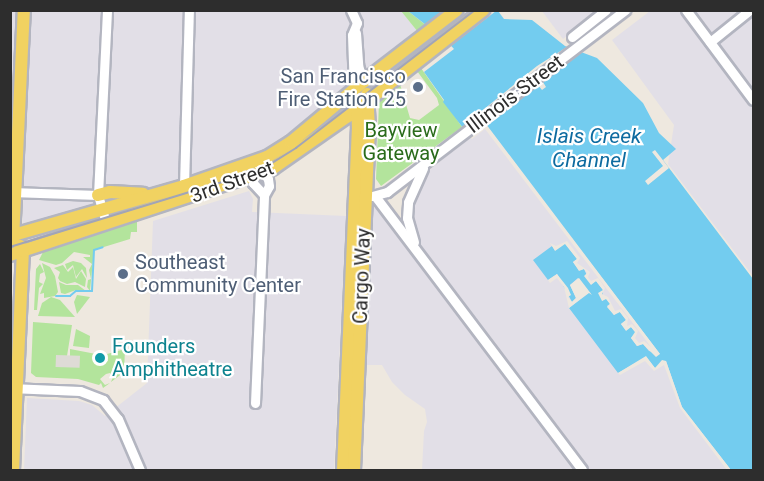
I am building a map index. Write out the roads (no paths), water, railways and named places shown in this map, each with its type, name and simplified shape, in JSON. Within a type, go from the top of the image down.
[{"type":"main road","points":[[13,471],[15,254],[12,236],[13,192],[24,10]]},
{"type":"main road","name":"3rd Street","points":[[12,236],[102,208],[156,195],[254,162],[291,142],[457,10]]},
{"type":"main road","name":"3rd Street","points":[[15,254],[265,172],[290,158],[358,108],[483,10]]},
{"type":"main road","name":"Cargo Way","points":[[354,471],[368,100],[359,86]]},
{"type":"main road","name":"Cargo Way","points":[[343,471],[365,196],[358,108],[359,86]]},
{"type":"main road","points":[[98,195],[111,192],[156,195]]},
{"type":"main road","points":[[10,260],[15,254]]},
{"type":"street","points":[[106,224],[98,195],[107,10]]},
{"type":"street","points":[[184,186],[189,10]]},
{"type":"street","name":"Illinois Street","points":[[572,37],[606,10]]},
{"type":"street","name":"Illinois Street","points":[[365,196],[387,192],[625,10]]},
{"type":"street","points":[[686,10],[753,100]]},
{"type":"street","points":[[710,42],[750,10]]},
{"type":"street","points":[[352,12],[357,22],[355,31],[351,35],[351,52],[359,86]]},
{"type":"street","points":[[254,162],[265,172],[269,186],[264,195],[255,403]]},
{"type":"street","points":[[416,248],[407,218],[409,193],[426,162]]},
{"type":"street","points":[[252,177],[264,195]]},
{"type":"street","points":[[13,192],[98,195]]},
{"type":"street","points":[[365,196],[416,248],[582,471]]},
{"type":"street","points":[[14,388],[80,391],[103,400],[118,419],[140,471]]},
{"type":"water","name":"Islais Creek Channel","points":[[408,11],[498,11],[504,19],[532,20],[565,46],[597,58],[643,103],[659,133],[676,149],[663,160],[753,279],[753,470],[731,470],[682,407],[666,361],[655,368],[646,357],[618,373],[569,308],[589,292],[578,278],[570,285],[576,298],[572,302],[557,274],[548,280],[533,260],[552,246],[555,250],[565,243],[577,259],[573,262],[579,270],[584,269],[591,284],[596,281],[603,290],[602,301],[606,298],[610,304],[607,306],[614,315],[619,311],[626,320],[621,324],[626,330],[631,327],[636,333],[631,338],[637,346],[643,344],[649,351],[660,354],[485,125],[470,137],[443,102],[444,100],[424,72],[454,49],[431,24],[426,25]]},
{"type":"waterway","points":[[56,296],[70,296],[76,291],[92,291],[94,250],[103,247]]},
{"type":"tram line","points":[[10,247],[242,176],[269,165],[296,148],[475,10]]},
{"type":"railway","points":[[517,92],[538,77]]},
{"type":"place","name":"San Francisco Fire Station 25","points":[[418,87]]},
{"type":"place","name":"Southeast Community Center","points":[[123,274]]},
{"type":"place","name":"Founders Amphitheatre","points":[[100,358]]},
{"type":"park label","name":"Bayview Gateway","points":[[401,142]]}]
